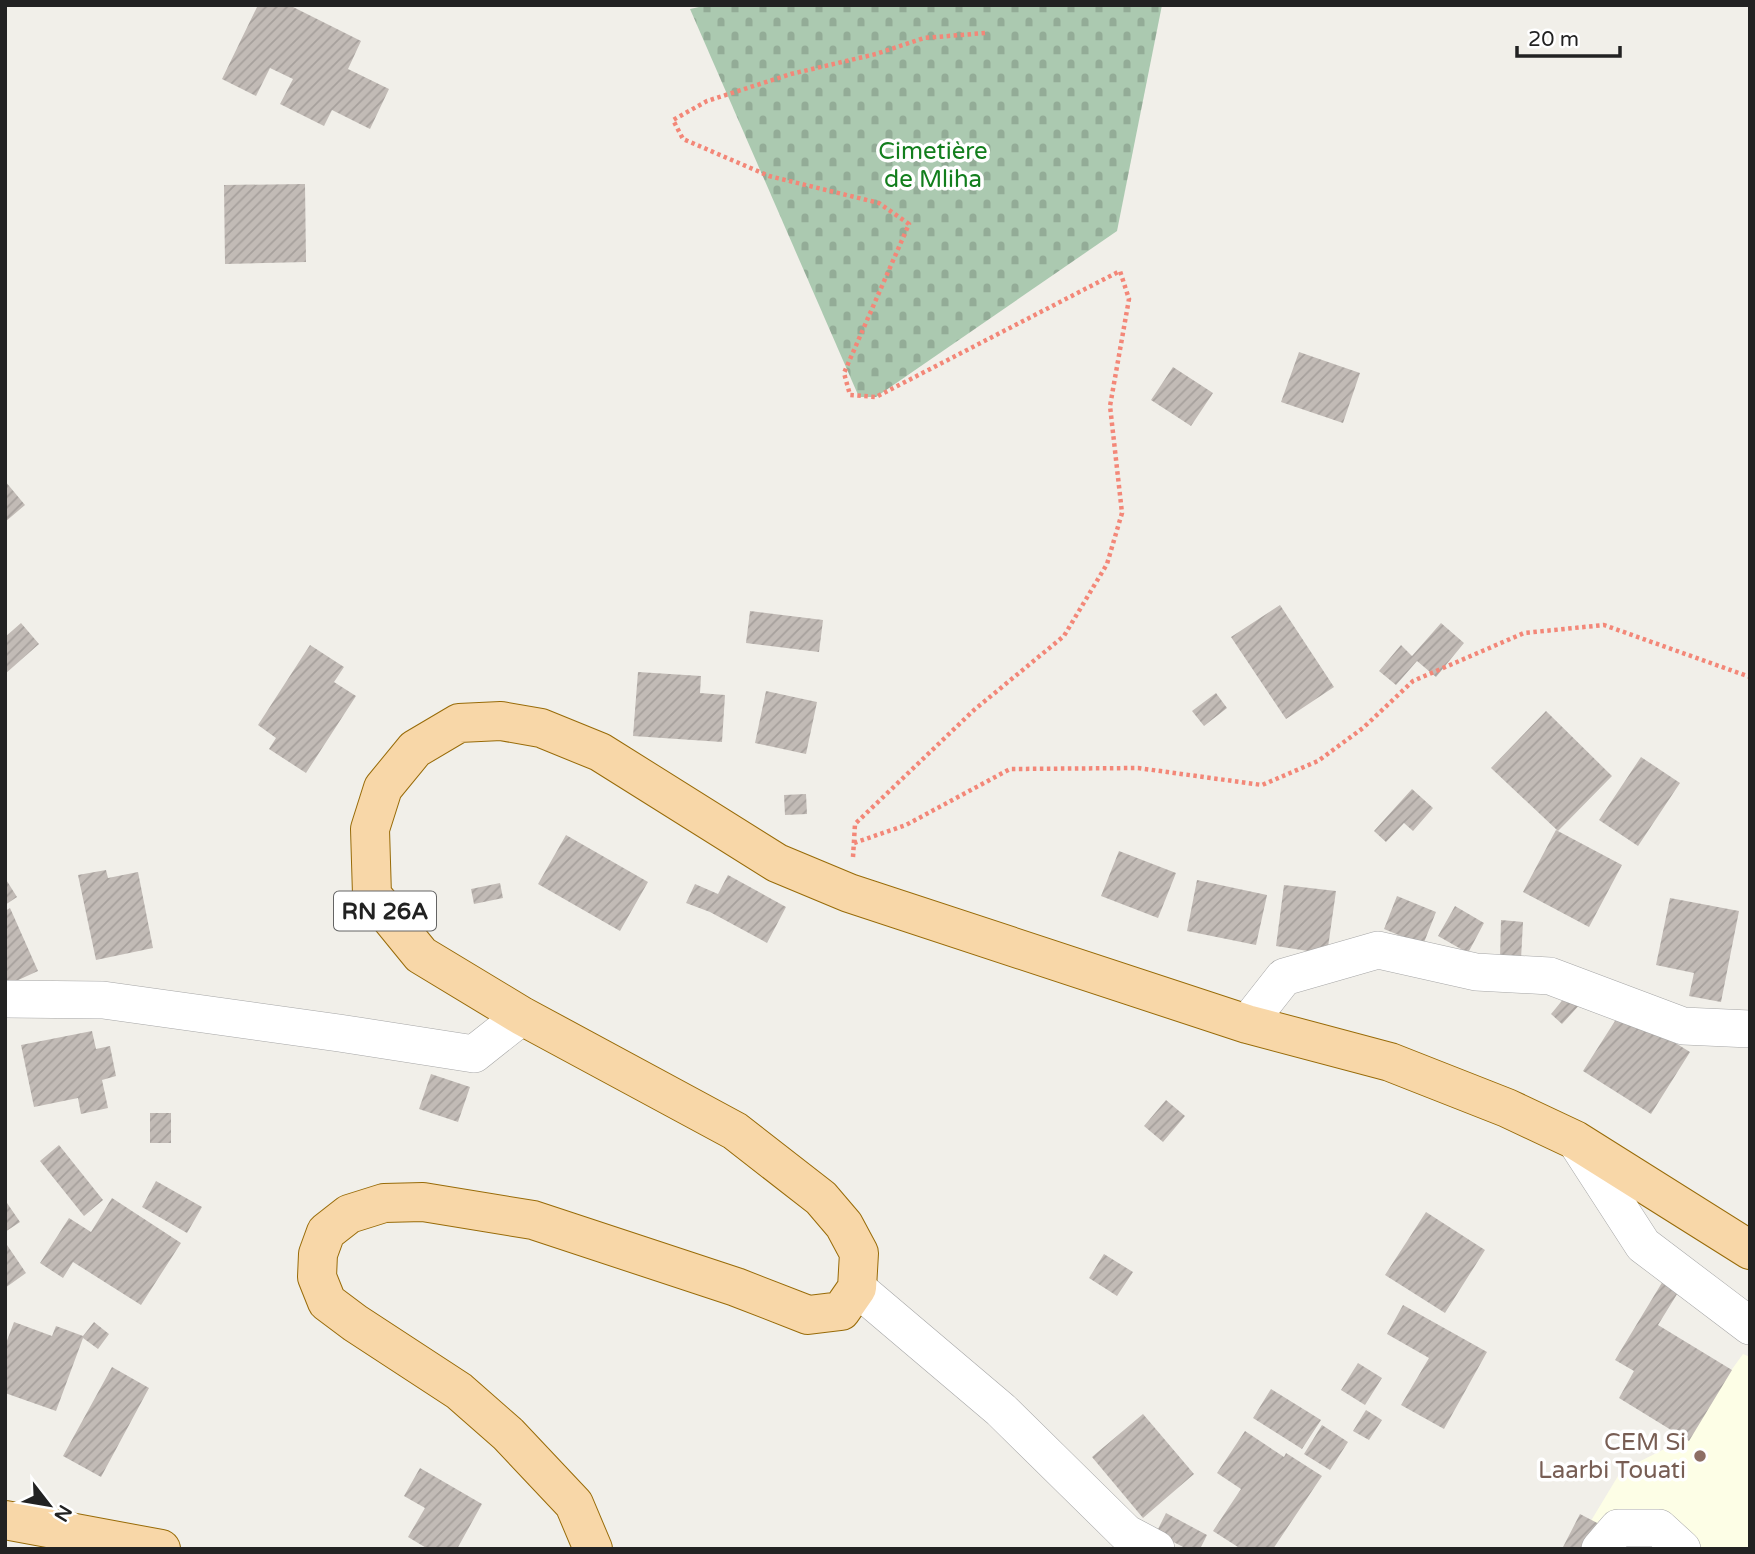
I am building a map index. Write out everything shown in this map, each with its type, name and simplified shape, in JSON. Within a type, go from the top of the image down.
[{"type":"main road","name":"RN 26A","points":[[857,1288],[859,1253],[844,1225],[821,1198],[735,1131],[522,1016],[421,955],[372,895],[370,829],[383,788],[415,749],[459,723],[501,721],[541,728],[600,752],[777,863],[849,892],[1247,1024],[1390,1062],[1507,1108],[1575,1140],[1750,1250]]},
{"type":"main road","points":[[593,1549],[574,1504],[508,1434],[459,1391],[327,1302],[317,1277],[317,1254],[326,1232],[349,1214],[361,1210],[384,1203],[424,1202],[544,1224],[724,1283],[808,1315],[841,1311],[857,1288]]},
{"type":"main road","points":[[5,1520],[161,1549]]},
{"type":"street","points":[[1247,1024],[1284,977],[1378,950],[1476,972],[1550,976],[1683,1026],[1750,1030]]},
{"type":"street","points":[[5,999],[103,1000],[474,1054],[522,1016]]},
{"type":"street","points":[[1575,1140],[1643,1245],[1750,1326]]},
{"type":"street","points":[[857,1288],[1001,1410],[1126,1533],[1156,1549]]},
{"type":"street","points":[[1600,1549],[1618,1528],[1659,1528],[1682,1549]]},
{"type":"path","points":[[849,892],[855,824],[974,710],[1064,636],[1107,565],[1122,513],[1110,406],[1129,299],[1120,271],[876,397],[850,395],[844,373],[909,224],[879,203],[769,176],[683,139],[673,120],[707,102],[791,74],[876,54],[923,38],[985,33]]},
{"type":"path","points":[[854,843],[906,825],[1010,769],[1138,768],[1262,785],[1318,761],[1363,728],[1413,681],[1524,633],[1604,625],[1750,677]]},
{"type":"shaded area","name":"CEM Si Laarbi Touati","points":[[1743,1354],[1750,1357],[1750,1549],[1574,1549],[1621,1471],[1680,1441]]},
{"type":"green space","name":"Cimetière de Mliha","points":[[708,5],[1162,5],[1117,231],[876,397],[859,397],[690,9]]},
{"type":"building","points":[[258,5],[289,5],[361,41],[348,69],[389,89],[370,129],[332,110],[324,126],[280,104],[293,79],[270,68],[256,96],[222,79]]},
{"type":"building","points":[[305,184],[306,262],[225,264],[224,185]]},
{"type":"building","points":[[1299,352],[1360,373],[1343,423],[1281,402]]},
{"type":"building","points":[[1173,367],[1213,393],[1191,426],[1151,400]]},
{"type":"building","points":[[5,481],[25,505],[5,522]]},
{"type":"building","points":[[1280,605],[1334,687],[1286,719],[1231,637]]},
{"type":"building","points":[[750,611],[823,620],[819,652],[746,643]]},
{"type":"building","points":[[21,623],[39,644],[5,674],[5,637]]},
{"type":"building","points":[[1441,623],[1464,643],[1436,677],[1417,661],[1396,685],[1379,671],[1401,645],[1412,656]]},
{"type":"building","points":[[310,645],[344,667],[334,682],[356,696],[306,773],[269,749],[276,738],[258,725]]},
{"type":"building","points":[[638,672],[701,676],[700,693],[725,695],[722,742],[633,736]]},
{"type":"building","points":[[766,691],[817,702],[806,754],[755,743]]},
{"type":"building","points":[[1216,693],[1227,708],[1204,726],[1192,711]]},
{"type":"building","points":[[1546,711],[1612,776],[1558,831],[1491,768]]},
{"type":"building","points":[[1641,757],[1680,783],[1638,846],[1599,820]]},
{"type":"building","points":[[1412,789],[1433,808],[1413,831],[1404,823],[1386,842],[1374,831]]},
{"type":"building","points":[[806,794],[807,814],[785,815],[784,795]]},
{"type":"building","points":[[1556,830],[1622,865],[1589,927],[1523,892]]},
{"type":"building","points":[[566,835],[648,882],[620,931],[538,884]]},
{"type":"building","points":[[1119,851],[1176,873],[1158,918],[1101,896]]},
{"type":"building","points":[[106,870],[108,878],[138,872],[153,948],[96,960],[78,875]]},
{"type":"building","points":[[728,875],[786,907],[767,943],[710,912],[686,903],[695,884],[718,894]]},
{"type":"building","points":[[5,878],[17,897],[5,905]]},
{"type":"building","points":[[1197,880],[1267,895],[1256,945],[1187,931]]},
{"type":"building","points":[[500,883],[503,898],[474,904],[471,889]]},
{"type":"building","points":[[1284,885],[1336,891],[1327,954],[1276,946]]},
{"type":"building","points":[[1397,896],[1436,912],[1423,945],[1384,929]]},
{"type":"building","points":[[1670,898],[1739,911],[1721,1002],[1689,996],[1694,973],[1656,965]]},
{"type":"building","points":[[1455,906],[1484,923],[1468,953],[1438,936]]},
{"type":"building","points":[[10,908],[38,971],[5,986],[5,911]]},
{"type":"building","points":[[1501,920],[1523,922],[1521,959],[1500,958]]},
{"type":"building","points":[[1571,990],[1583,1001],[1562,1024],[1551,1014]]},
{"type":"building","points":[[1622,1010],[1690,1052],[1651,1114],[1583,1071]]},
{"type":"building","points":[[92,1031],[96,1049],[110,1046],[116,1076],[102,1080],[108,1108],[81,1114],[78,1098],[34,1107],[21,1045]]},
{"type":"building","points":[[431,1074],[470,1087],[458,1122],[419,1109]]},
{"type":"building","points":[[1166,1100],[1185,1116],[1163,1142],[1144,1126]]},
{"type":"building","points":[[150,1113],[171,1113],[171,1143],[150,1143]]},
{"type":"building","points":[[59,1145],[103,1200],[84,1216],[40,1161]]},
{"type":"building","points":[[156,1181],[202,1207],[187,1233],[142,1207]]},
{"type":"building","points":[[112,1198],[181,1243],[141,1305],[73,1262],[63,1278],[40,1263],[69,1218],[91,1232]]},
{"type":"building","points":[[5,1200],[20,1222],[5,1232]]},
{"type":"building","points":[[1426,1212],[1485,1250],[1445,1313],[1385,1275]]},
{"type":"building","points":[[5,1242],[26,1273],[5,1288]]},
{"type":"building","points":[[1104,1254],[1133,1272],[1117,1296],[1089,1278]]},
{"type":"building","points":[[1663,1281],[1679,1291],[1658,1325],[1732,1370],[1689,1441],[1619,1398],[1634,1371],[1615,1360]]},
{"type":"building","points":[[1403,1305],[1487,1352],[1444,1429],[1401,1405],[1429,1358],[1387,1334]]},
{"type":"building","points":[[14,1322],[52,1336],[56,1326],[83,1336],[94,1322],[109,1334],[98,1349],[83,1338],[56,1411],[5,1393],[5,1346]]},
{"type":"building","points":[[1358,1363],[1382,1378],[1365,1405],[1341,1390]]},
{"type":"building","points":[[112,1367],[149,1388],[101,1477],[63,1456]]},
{"type":"building","points":[[1271,1389],[1321,1420],[1302,1449],[1253,1418]]},
{"type":"building","points":[[1366,1410],[1382,1420],[1369,1440],[1353,1431]]},
{"type":"building","points":[[1143,1414],[1194,1474],[1143,1518],[1092,1457]]},
{"type":"building","points":[[1322,1425],[1348,1442],[1330,1470],[1304,1454]]},
{"type":"building","points":[[1245,1431],[1284,1457],[1286,1453],[1322,1476],[1273,1549],[1241,1549],[1213,1531],[1241,1489],[1217,1473]]},
{"type":"building","points":[[420,1468],[482,1504],[457,1549],[428,1549],[408,1537],[425,1508],[404,1496]]},
{"type":"building","points":[[1166,1513],[1207,1535],[1200,1549],[1187,1549],[1156,1533]]},
{"type":"building","points":[[1580,1514],[1603,1526],[1591,1549],[1562,1549]]},
{"type":"place","name":"CEM Si Laarbi Touati","points":[[1700,1456]]}]
